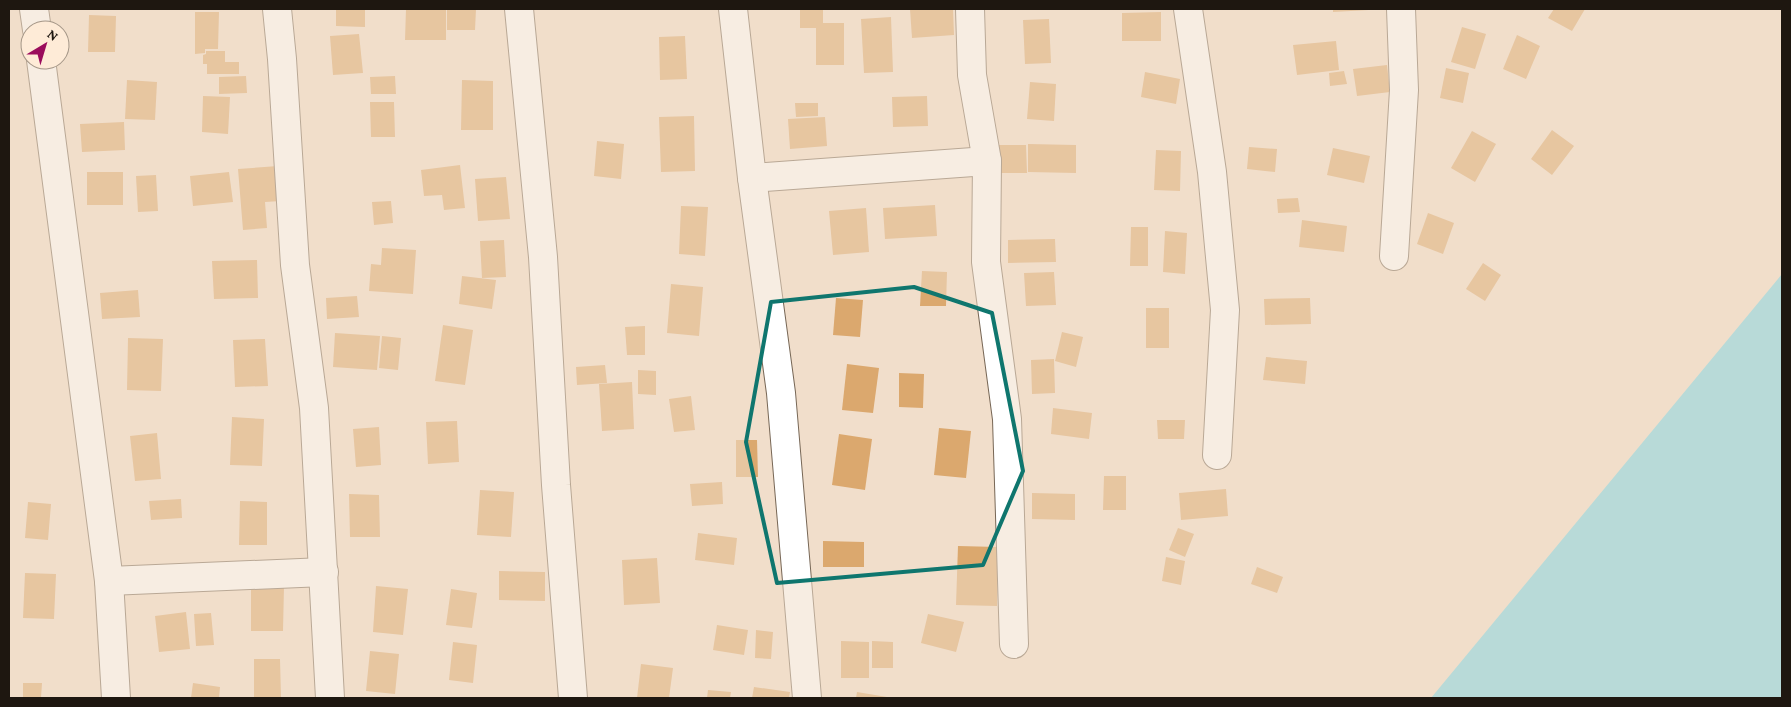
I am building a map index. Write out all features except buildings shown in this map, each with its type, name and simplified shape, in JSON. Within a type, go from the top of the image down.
[{"type":"street","points":[[277,9],[295,266],[314,408],[330,698]]},
{"type":"street","points":[[519,9],[543,257],[556,485],[573,698]]},
{"type":"street","points":[[733,9],[752,178],[781,393],[807,698]]},
{"type":"street","points":[[970,9],[972,75],[987,161],[986,262],[1008,419],[1014,644]]},
{"type":"street","points":[[1188,9],[1212,172],[1225,310],[1217,455]]},
{"type":"street","points":[[1394,256],[1404,90],[1401,9]]},
{"type":"street","points":[[41,70],[108,581],[116,698]]},
{"type":"street","points":[[752,178],[987,161]]},
{"type":"street","points":[[108,581],[324,572]]},
{"type":"highlighted area","points":[[914,287],[992,313],[1023,471],[983,565],[777,583],[746,442],[771,302]]},
{"type":"water","points":[[1782,274],[1782,698],[1431,698]]}]
